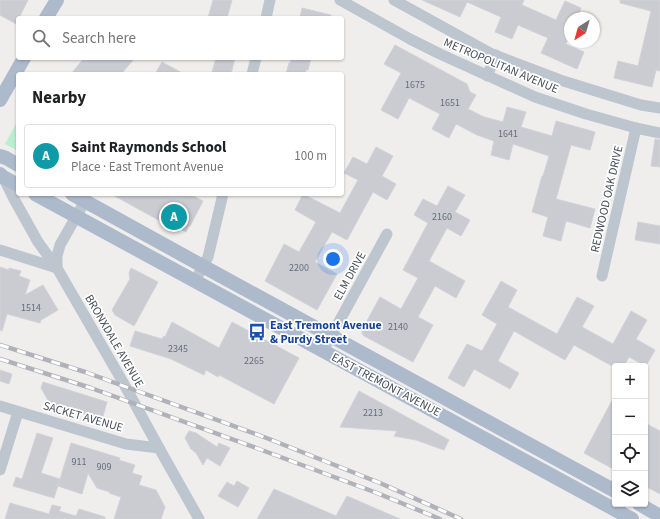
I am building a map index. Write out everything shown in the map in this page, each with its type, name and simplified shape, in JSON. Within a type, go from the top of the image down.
[{"type":"main road","points":[[47,16],[57,0]]},
{"type":"main road","points":[[0,100],[23,60]]},
{"type":"main road","points":[[0,156],[16,163]]},
{"type":"main road","points":[[2,175],[16,184]]},
{"type":"main road","name":"EAST TREMONT AVENUE","points":[[39,196],[632,519]]},
{"type":"main road","name":"EAST TREMONT AVENUE","points":[[76,196],[612,489]]},
{"type":"main road","points":[[444,416],[452,402]]},
{"type":"main road","points":[[590,496],[598,482]]},
{"type":"main road","points":[[644,507],[660,516]]},
{"type":"street","points":[[266,16],[270,0]]},
{"type":"street","name":"METROPOLITAN AVENUE","points":[[340,0],[410,39],[486,76],[536,97],[586,114],[660,133]]},
{"type":"street","name":"METROPOLITAN AVENUE","points":[[397,1],[496,55],[560,80],[641,105],[660,108]]},
{"type":"street","points":[[486,76],[496,55]]},
{"type":"street","points":[[252,72],[256,60]]},
{"type":"street","name":"REDWOOD OAK DRIVE","points":[[602,276],[636,128]]},
{"type":"street","name":"BRONXDALE AVENUE","points":[[2,175],[14,200],[38,242],[57,268],[199,519]]},
{"type":"street","points":[[195,281],[208,257],[223,196]]},
{"type":"street","points":[[0,250],[57,268],[57,256],[60,245],[85,201]]},
{"type":"street","name":"ELM DRIVE","points":[[323,351],[387,234]]},
{"type":"street","name":"SACKET AVENUE","points":[[0,406],[126,444],[159,448]]},
{"type":"street","points":[[0,470],[18,412]]},
{"type":"green space","points":[[16,124],[16,150],[5,144]]},
{"type":"building","points":[[0,0],[28,0],[20,16],[16,16],[16,24],[0,15]]},
{"type":"building","points":[[213,0],[232,0],[228,16],[209,16]]},
{"type":"building","points":[[422,0],[524,0],[522,5],[556,20],[565,1],[581,8],[579,12],[564,12],[564,48],[575,48],[584,52],[577,69],[541,53],[548,38],[518,25],[512,39],[495,32],[501,17],[467,2],[460,17]]},
{"type":"building","points":[[620,0],[660,0],[660,71],[656,70],[652,87],[614,78],[618,61],[638,66],[651,11],[620,3]]},
{"type":"building","points":[[302,8],[331,15],[331,16],[300,16]]},
{"type":"building","points":[[395,45],[467,84],[470,92],[476,95],[468,109],[484,117],[503,122],[507,107],[526,112],[521,127],[552,136],[556,121],[595,132],[590,150],[571,145],[556,199],[595,209],[590,228],[566,221],[561,241],[543,236],[548,217],[532,212],[549,156],[513,144],[509,160],[491,155],[494,141],[477,135],[456,124],[449,138],[432,129],[440,114],[409,98],[398,119],[381,110],[401,73],[384,64]]},
{"type":"building","points":[[82,60],[133,60],[123,72],[73,72]]},
{"type":"building","points":[[215,60],[234,60],[232,72],[212,72]]},
{"type":"building","points":[[291,60],[310,60],[308,70],[306,70],[306,72],[287,72]]},
{"type":"building","points":[[162,62],[180,72],[156,72]]},
{"type":"building","points":[[655,139],[660,140],[660,167],[651,166]]},
{"type":"building","points":[[376,147],[393,156],[382,176],[396,184],[387,200],[373,192],[347,240],[332,232],[315,262],[337,274],[317,310],[265,281],[284,244],[299,252],[316,222],[295,210],[302,196],[307,196],[340,213],[358,180],[344,173],[353,157],[367,164]]},
{"type":"building","points":[[448,186],[465,195],[455,212],[470,220],[461,236],[447,228],[429,261],[465,281],[456,298],[435,286],[418,317],[433,325],[413,362],[364,336],[362,330],[380,297],[401,309],[418,278],[403,270],[428,223],[414,215],[423,199],[437,206]]},
{"type":"building","points":[[115,196],[194,196],[203,201],[186,232],[175,226],[173,228]]},
{"type":"building","points":[[638,222],[660,226],[660,244],[635,240]]},
{"type":"building","points":[[0,267],[9,270],[9,268],[21,271],[19,276],[30,280],[25,295],[43,285],[58,310],[41,320],[40,323],[7,314],[2,331],[0,330]]},
{"type":"building","points":[[131,268],[158,282],[134,326],[115,315],[112,310],[130,279],[129,273]]},
{"type":"building","points":[[501,281],[517,290],[508,307],[557,334],[577,297],[594,306],[582,327],[613,344],[631,311],[647,320],[636,339],[655,350],[648,363],[640,363],[629,357],[626,363],[612,363],[612,366],[574,345],[565,360],[514,331],[498,361],[519,373],[510,389],[474,369],[464,387],[448,378],[467,344],[482,351],[497,324],[482,315]]},
{"type":"building","points":[[172,322],[219,348],[232,322],[299,358],[274,404],[219,375],[218,377],[206,370],[204,375],[171,359],[130,346],[135,331],[162,339],[164,336],[165,337]]},
{"type":"building","points":[[0,370],[12,374],[9,384],[0,381]]},
{"type":"building","points":[[43,382],[107,402],[102,420],[50,404],[41,388]]},
{"type":"building","points":[[359,391],[449,440],[444,450],[416,440],[394,436],[397,431],[340,427]]},
{"type":"building","points":[[612,401],[612,468],[584,453]]},
{"type":"building","points":[[648,425],[660,431],[660,494],[648,488]]},
{"type":"building","points":[[189,431],[196,433],[217,447],[219,443],[230,448],[220,466],[207,458],[203,465],[185,438]]},
{"type":"building","points":[[37,433],[53,438],[41,473],[60,479],[54,498],[13,486],[16,477],[22,479]]},
{"type":"building","points":[[71,443],[120,458],[119,460],[135,465],[132,473],[142,476],[139,485],[156,490],[165,507],[161,519],[114,519],[121,497],[97,488],[88,473],[82,494],[58,486]]},
{"type":"building","points":[[237,481],[249,488],[238,507],[218,496],[227,482],[234,486]]},
{"type":"building","points":[[274,489],[336,516],[347,496],[400,519],[257,519]]},
{"type":"building","points":[[10,503],[49,514],[52,505],[61,507],[59,511],[76,516],[79,509],[105,517],[105,519],[5,519]]},
{"type":"railway","points":[[0,345],[85,372],[264,437],[380,483],[461,519]]},
{"type":"railway","points":[[0,359],[91,388],[259,449],[377,493],[440,519]]},
{"type":"place","name":"Saint Raymonds School","points":[[174,217]]},
{"type":"place","name":"East Tremont Avenue & Purdy Street","points":[[257,332]]}]
